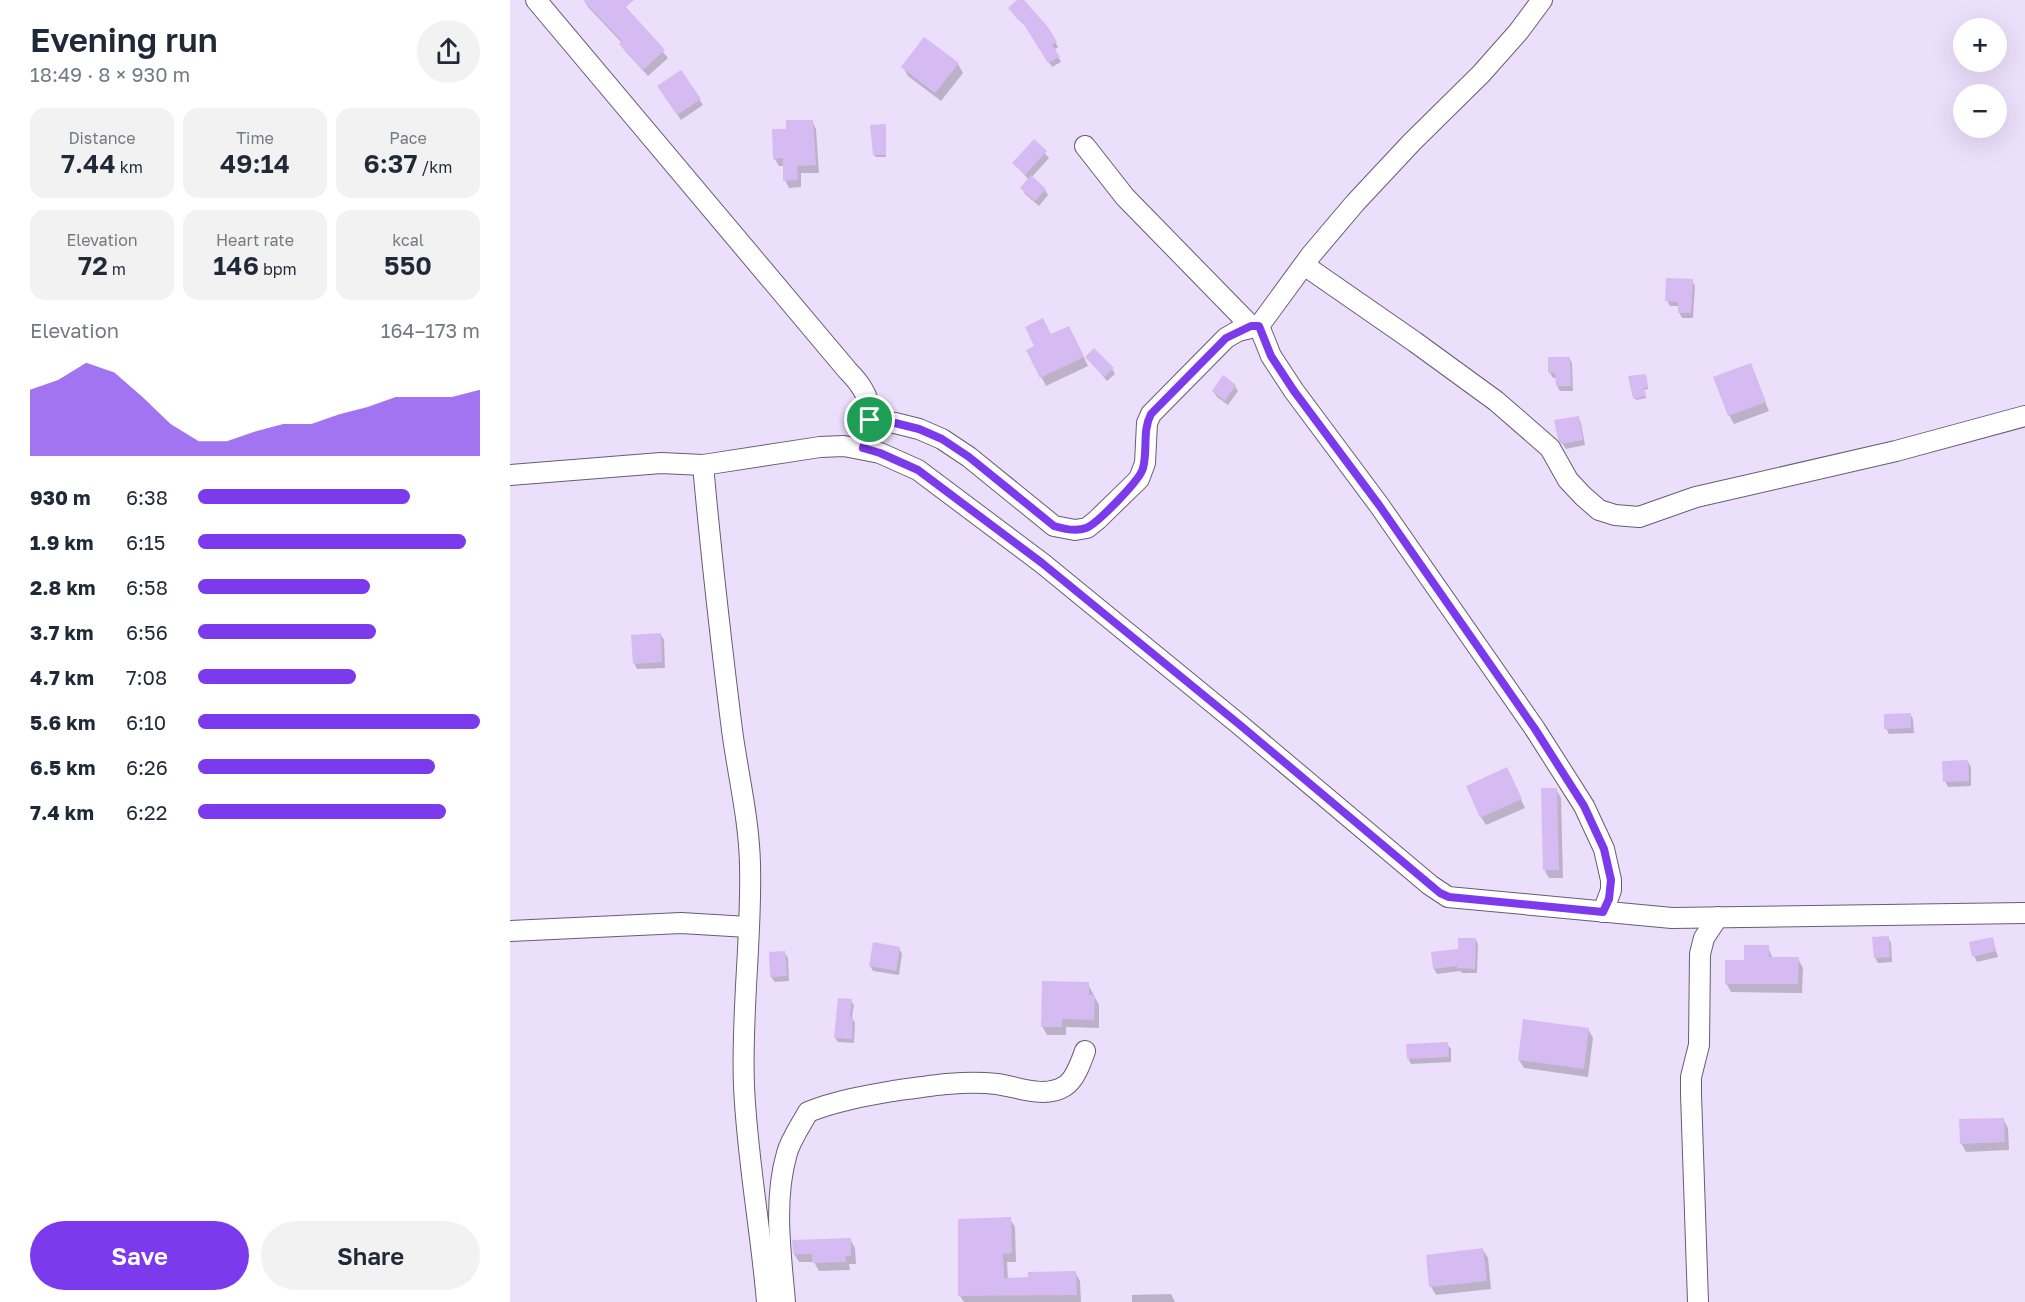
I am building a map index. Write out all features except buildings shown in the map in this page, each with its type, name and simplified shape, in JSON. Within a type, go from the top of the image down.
[{"type":"street","points":[[536,0],[863,386],[869,401],[870,420],[863,448]]},
{"type":"street","points":[[870,420],[911,427],[942,439],[969,457],[1054,526],[1065,529],[1087,528],[1139,479],[1144,463],[1146,423],[1151,414],[1226,338],[1255,326],[1363,194],[1512,39],[1542,0]]},
{"type":"street","points":[[1085,146],[1125,197],[1255,326],[1294,391],[1379,505],[1535,729],[1584,806],[1604,849],[1611,880],[1609,899],[1603,912]]},
{"type":"street","points":[[1304,265],[1496,401],[1550,448],[1568,480],[1583,496],[1599,510],[1615,515],[1639,517],[1696,497],[1896,451],[2025,416]]},
{"type":"street","points":[[510,475],[661,463],[703,465],[820,447],[844,446],[880,453],[918,470],[1042,563],[1231,717],[1440,893],[1449,897],[1672,918],[2025,913]]},
{"type":"street","points":[[703,465],[716,605],[747,819],[750,865],[744,1086],[767,1302]]},
{"type":"street","points":[[1698,1302],[1691,1085],[1699,1045],[1700,954],[1704,938],[1719,917]]},
{"type":"street","points":[[510,931],[681,923],[748,927]]},
{"type":"street","points":[[785,1302],[779,1207],[782,1179],[787,1152],[808,1112],[852,1098],[953,1082],[997,1084],[1028,1090],[1049,1091],[1065,1086],[1078,1068],[1085,1051]]},
{"type":"route","points":[[1251,326],[1259,326],[1271,356],[1294,391],[1379,505],[1535,729],[1584,806],[1604,849],[1611,880],[1609,899],[1603,912],[1449,897],[1440,893],[1042,563],[918,470],[863,448],[870,420],[919,429],[942,439],[969,457],[1054,526],[1075,530],[1087,528],[1139,479],[1144,463],[1146,423],[1151,414],[1226,338],[1251,326]]}]
